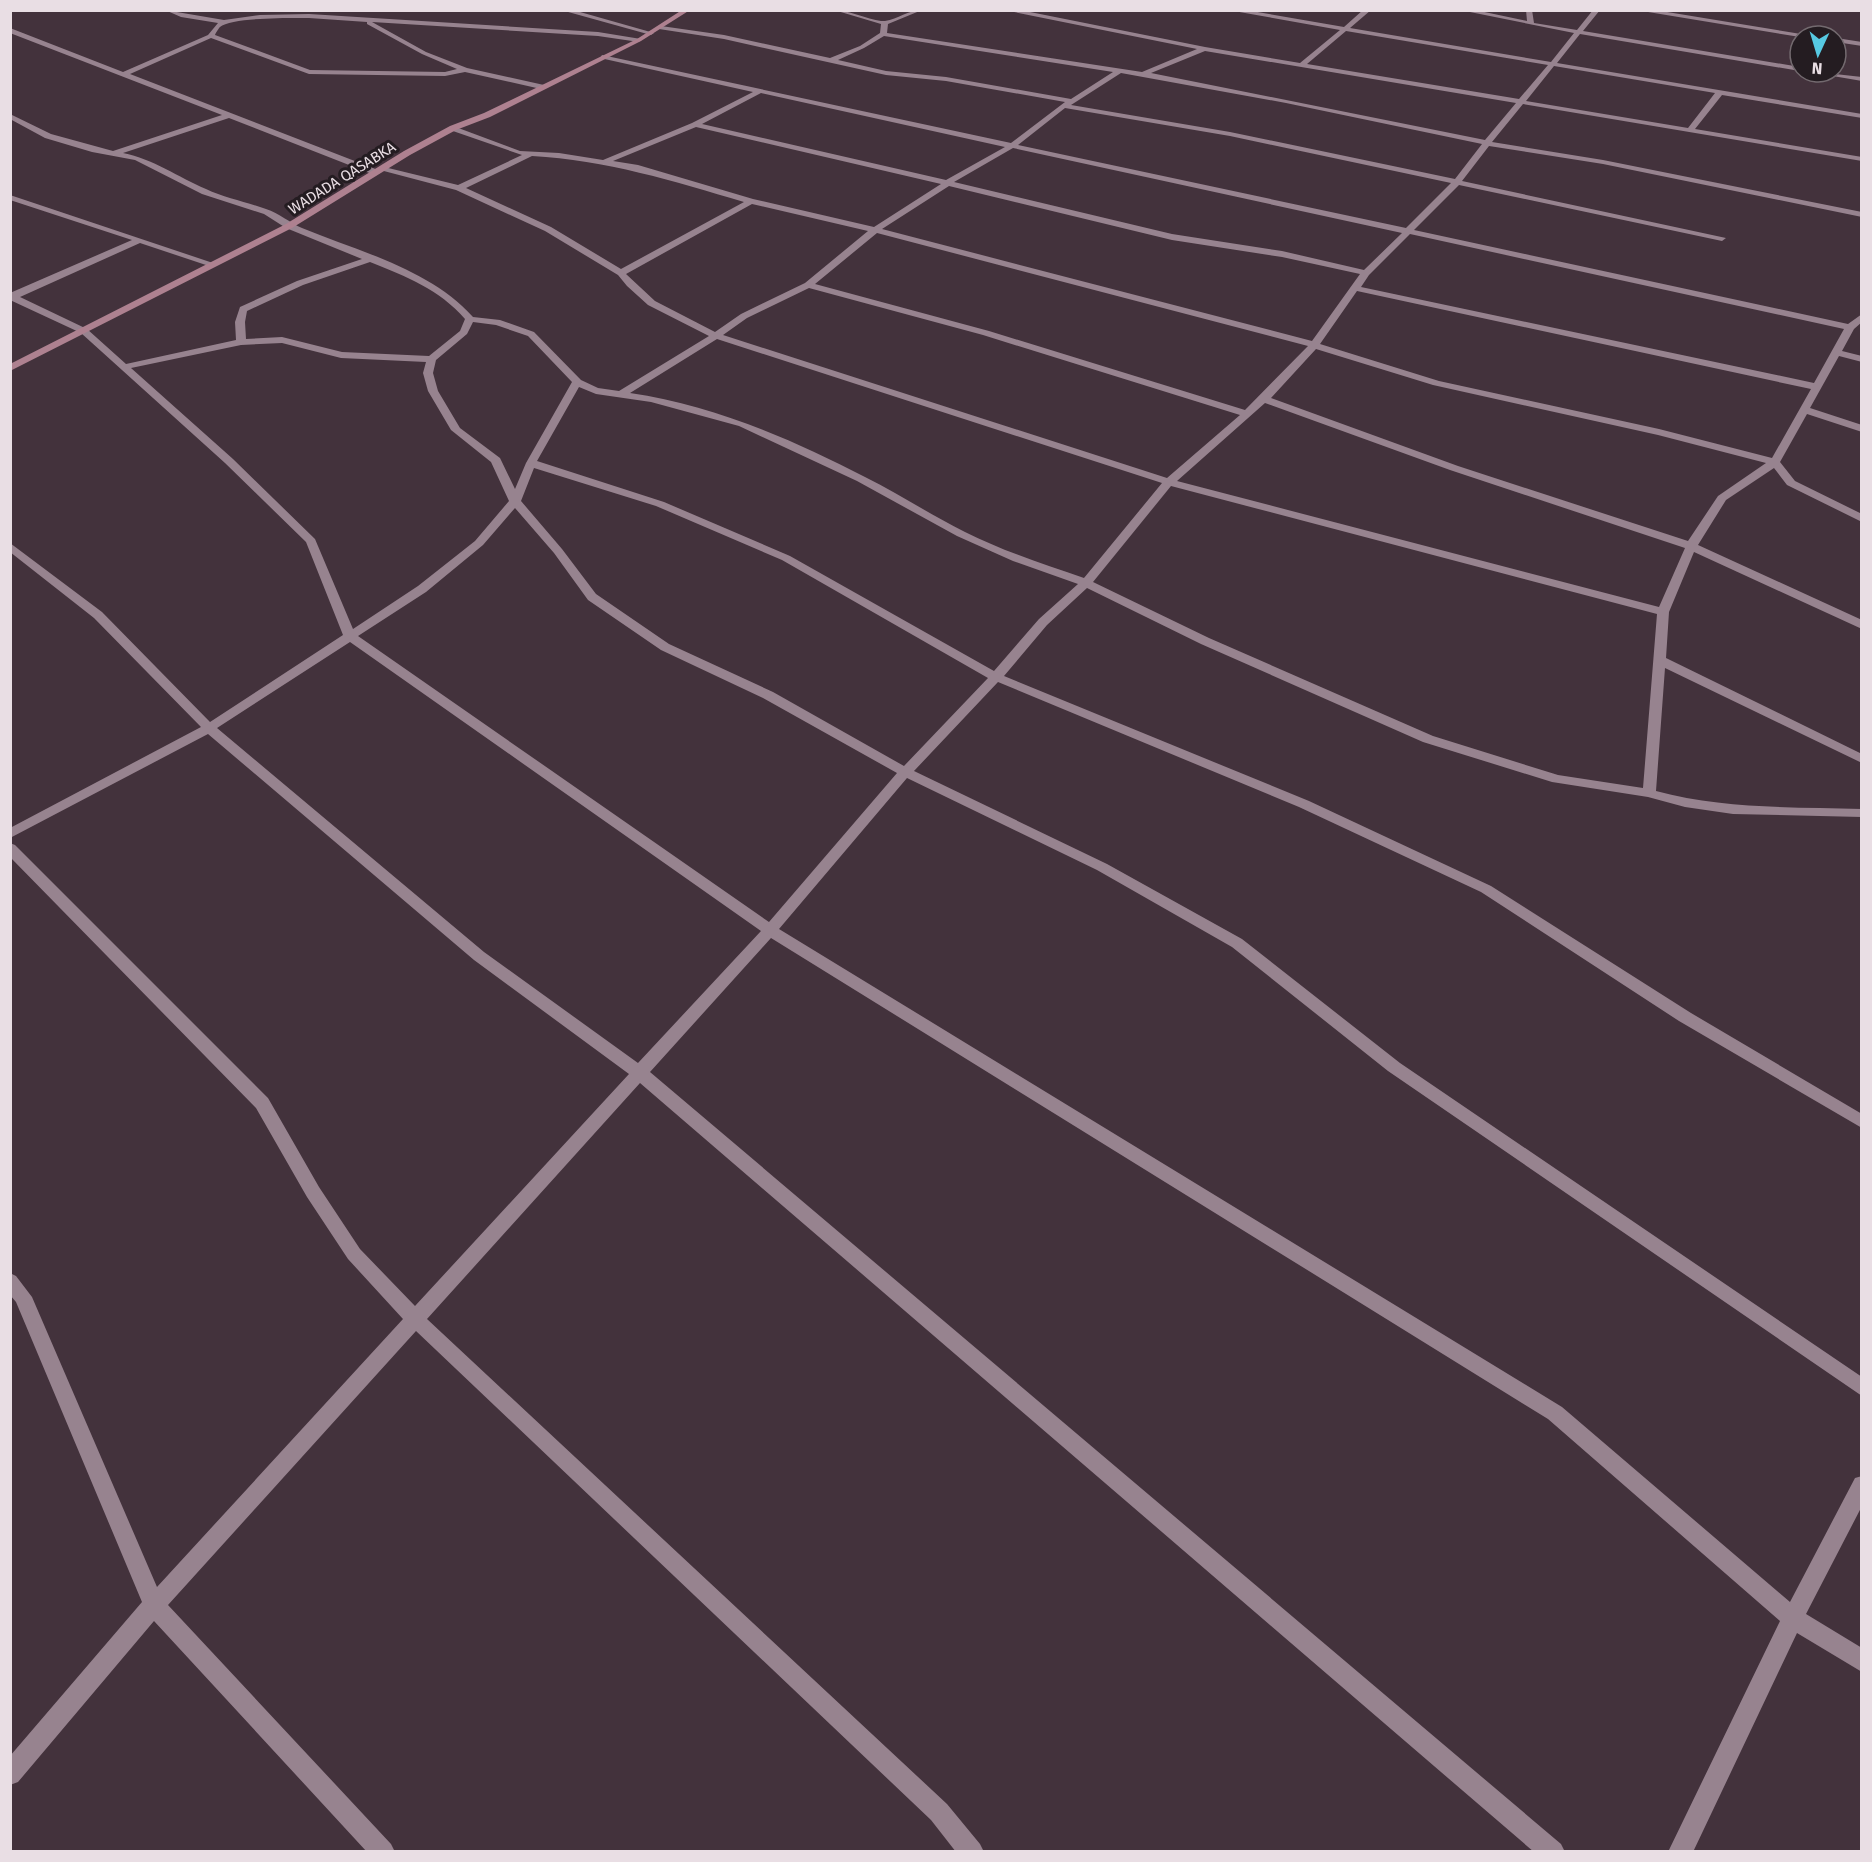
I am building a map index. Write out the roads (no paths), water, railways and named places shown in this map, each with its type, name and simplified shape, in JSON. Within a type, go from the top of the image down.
[{"type":"street","points":[[168,10],[181,15],[224,22],[260,17],[309,16],[598,34],[639,40]]},
{"type":"street","points":[[260,17],[271,10]]},
{"type":"street","points":[[564,10],[651,33]]},
{"type":"street","name":"WADADA QASABKA","points":[[10,368],[289,226],[379,170],[453,128],[487,115],[639,40],[687,10]]},
{"type":"street","points":[[837,10],[885,23],[919,10]]},
{"type":"street","points":[[1007,10],[1205,49],[1862,159]]},
{"type":"street","points":[[1231,10],[1862,116]]},
{"type":"street","points":[[1302,65],[1368,10]]},
{"type":"street","points":[[1464,10],[1531,24],[1788,67]]},
{"type":"street","points":[[1529,10],[1531,24]]},
{"type":"street","points":[[10,1774],[154,1605],[770,930],[905,772],[996,677],[1043,622],[1086,583],[1168,482],[1264,399],[1314,345],[1365,273],[1457,182],[1597,10]]},
{"type":"street","points":[[1639,10],[1788,33]]},
{"type":"street","points":[[1047,19],[1062,13]]},
{"type":"street","points":[[366,21],[424,53],[465,70],[541,87]]},
{"type":"street","points":[[124,74],[212,36],[217,26],[224,22]]},
{"type":"street","points":[[884,34],[885,23]]},
{"type":"street","points":[[661,28],[724,37],[886,73],[946,79],[1230,134],[1722,238]]},
{"type":"street","points":[[10,30],[379,170],[459,188],[548,230],[621,273],[627,282],[659,308],[716,336],[1168,482],[1663,612]]},
{"type":"street","points":[[830,61],[884,34],[1119,71],[1286,101],[1487,143],[1603,162],[1862,215]]},
{"type":"street","points":[[212,36],[309,72],[445,74],[465,70]]},
{"type":"street","points":[[1143,75],[1205,49]]},
{"type":"street","points":[[603,57],[1850,327]]},
{"type":"street","points":[[621,394],[716,336],[744,316],[808,285],[875,230],[946,183],[1012,146],[1068,103],[1119,71]]},
{"type":"street","points":[[606,161],[695,125],[758,92]]},
{"type":"street","points":[[1691,129],[1720,92]]},
{"type":"street","points":[[114,153],[229,115]]},
{"type":"street","points":[[10,116],[48,136],[147,162],[205,192],[267,212],[289,226],[373,258],[415,277],[453,300],[471,319],[506,324],[531,334],[577,382],[597,391],[704,412],[743,424],[861,479],[970,538],[1017,559],[1086,583],[1205,641],[1428,739],[1557,779],[1649,793],[1685,803],[1733,810],[1862,813]]},
{"type":"street","points":[[695,125],[1172,237],[1282,254],[1365,273]]},
{"type":"street","points":[[453,128],[529,155],[559,155],[606,161],[751,201],[875,230],[1314,345],[1437,383],[1659,432],[1775,462],[1791,483],[1862,519]]},
{"type":"street","points":[[459,188],[529,155]]},
{"type":"street","points":[[10,197],[212,264]]},
{"type":"street","points":[[621,273],[751,201]]},
{"type":"street","points":[[11,296],[139,240]]},
{"type":"street","points":[[241,342],[240,322],[243,309],[300,283],[373,258]]},
{"type":"street","points":[[808,285],[986,333],[1246,414]]},
{"type":"street","points":[[1355,288],[1816,387]]},
{"type":"street","points":[[11,296],[84,331],[229,461],[311,541],[350,636],[770,930],[1555,1413],[1793,1618],[1862,1661]]},
{"type":"street","points":[[1649,793],[1663,612],[1691,546],[1722,498],[1775,462],[1850,327],[1862,317]]},
{"type":"street","points":[[471,319],[464,332],[432,359],[428,373],[433,391],[456,430],[496,460],[515,501],[558,551],[592,597],[665,647],[768,695],[905,772],[1102,867],[1237,943],[1394,1067],[1862,1388]]},
{"type":"street","points":[[124,367],[241,342],[282,340],[309,345],[341,355],[432,359]]},
{"type":"street","points":[[1836,352],[1862,359]]},
{"type":"street","points":[[10,834],[209,728],[422,589],[471,550],[515,501],[531,463],[577,382]]},
{"type":"street","points":[[1264,399],[1454,468],[1691,546],[1862,625]]},
{"type":"street","points":[[1803,409],[1862,429]]},
{"type":"street","points":[[531,463],[660,504],[786,558],[996,677],[1304,804],[1486,889],[1684,1017],[1862,1122]]},
{"type":"street","points":[[10,546],[98,615],[209,728],[479,956],[640,1073],[1553,1851]]},
{"type":"street","points":[[1659,660],[1862,759]]},
{"type":"street","points":[[10,849],[262,1103],[313,1192],[354,1254],[415,1319],[939,1812],[972,1851]]},
{"type":"street","points":[[10,1281],[23,1297],[154,1605],[383,1851]]},
{"type":"street","points":[[1680,1851],[1793,1618],[1862,1485]]}]
